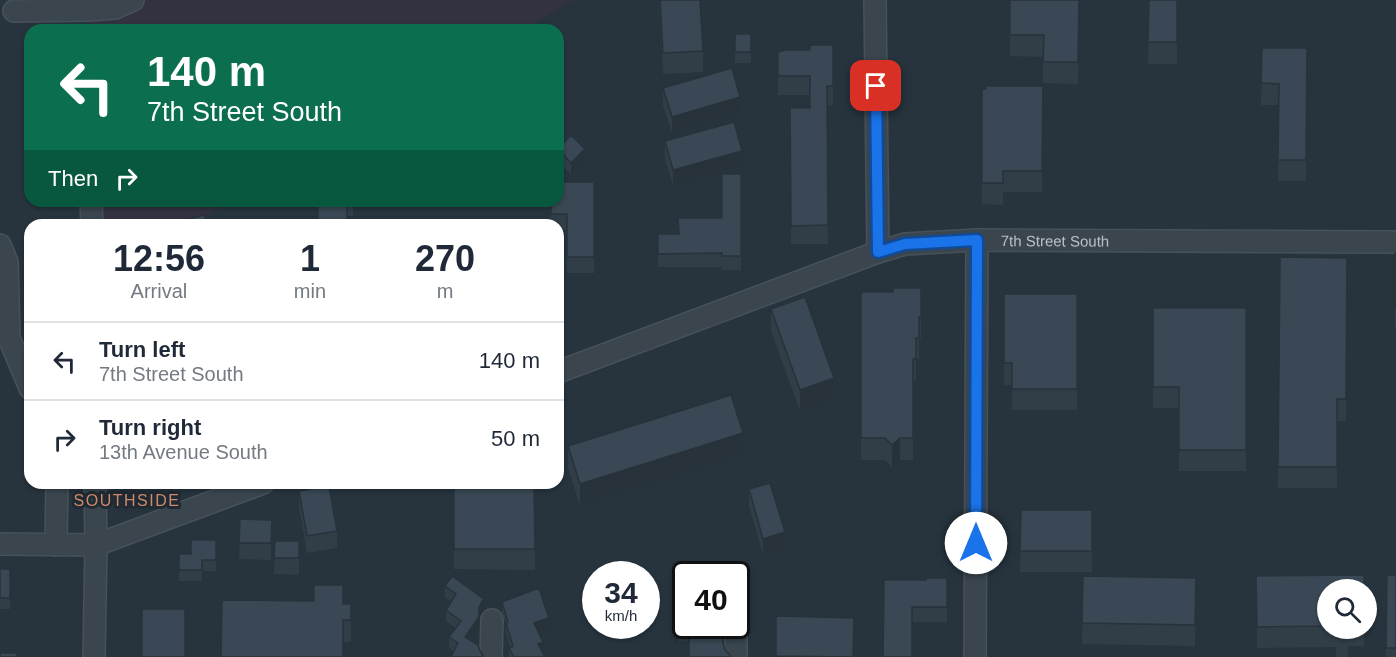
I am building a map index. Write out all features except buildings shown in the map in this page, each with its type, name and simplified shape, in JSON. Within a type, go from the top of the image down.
[{"type":"street","points":[[14,11],[89,13],[115,8],[133,0]]},
{"type":"street","points":[[875,0],[878,252]]},
{"type":"street","points":[[975,657],[977,240]]},
{"type":"street","name":"7th Street South","points":[[564,370],[878,252],[905,244],[977,240],[1396,242]]},
{"type":"street","points":[[0,245],[7,262],[4,336],[24,376]]},
{"type":"street","points":[[4,336],[24,342]]},
{"type":"street","points":[[56,545],[57,489]]},
{"type":"street","points":[[94,657],[95,489]]},
{"type":"street","points":[[0,544],[96,545],[247,489]]},
{"type":"street","points":[[491,657],[492,620]]},
{"type":"street","points":[[736,639],[736,657]]},
{"type":"shaded area","points":[[89,0],[574,0],[533,24],[89,24]]},
{"type":"shaded area","points":[[91,207],[222,207],[201,219],[92,219]]},
{"type":"district","name":"SOUTHSIDE","points":[[127,500]]},
{"type":"route","points":[[876,86],[878,252],[905,244],[977,240],[976,543]]}]
